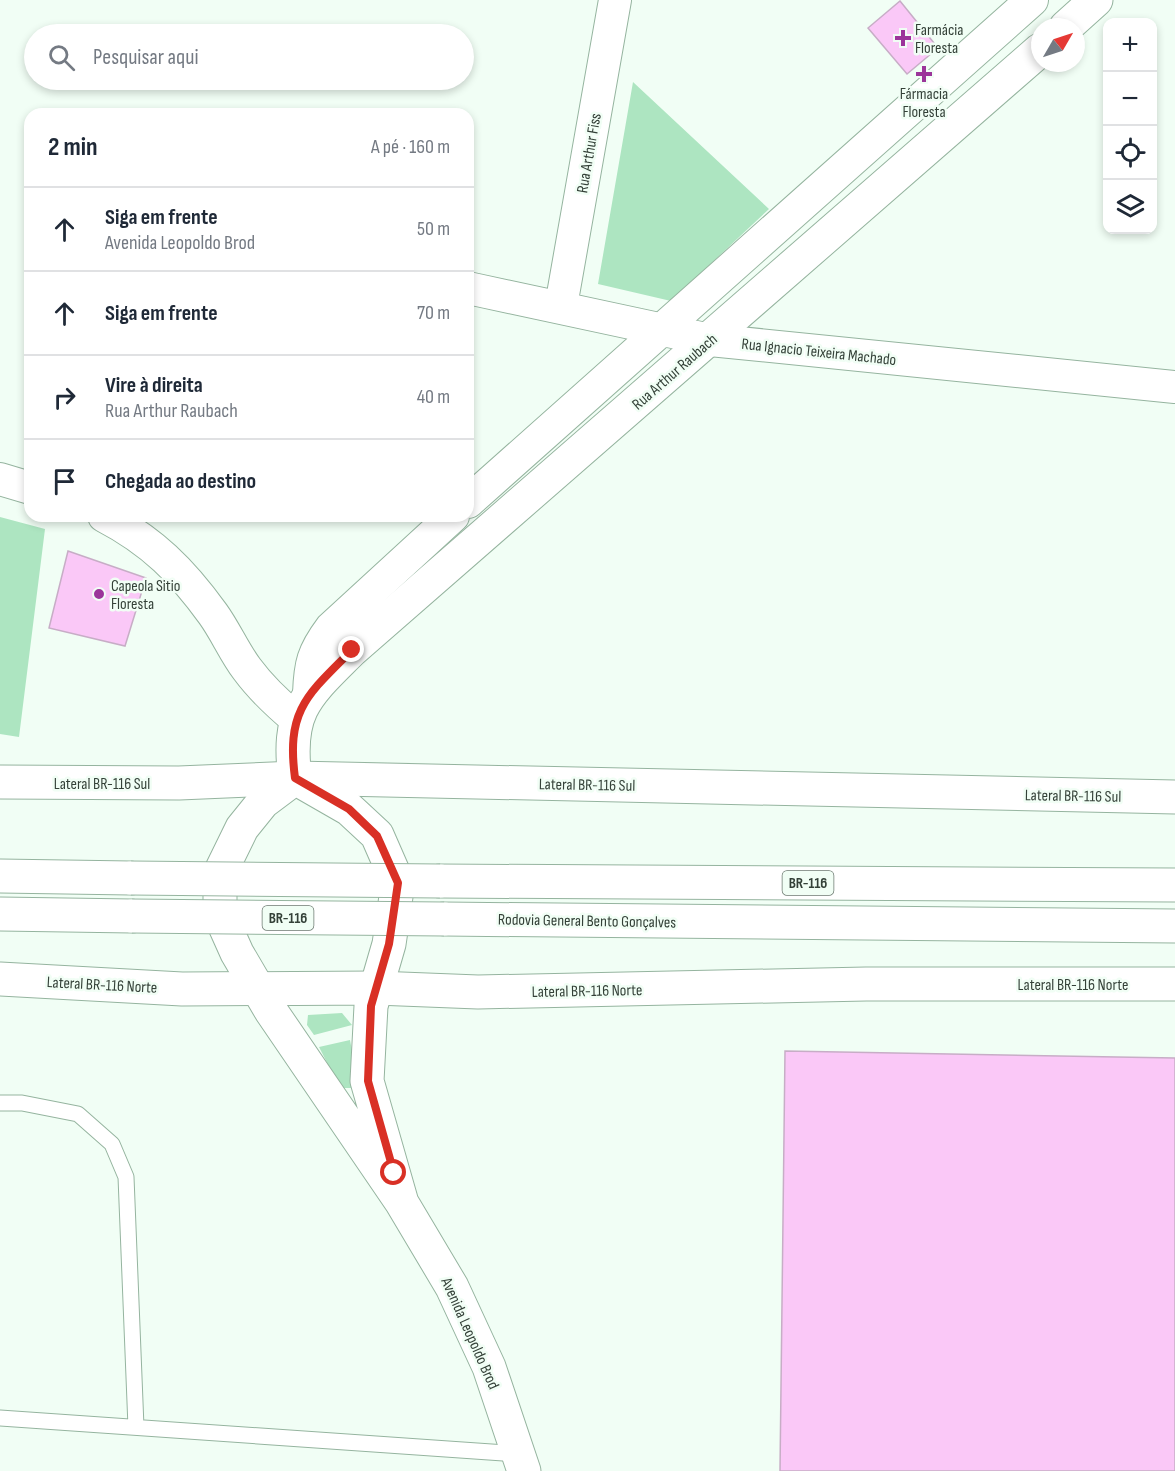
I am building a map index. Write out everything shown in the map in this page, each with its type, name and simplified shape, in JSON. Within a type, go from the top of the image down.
[{"type":"main road","points":[[1076,18],[1096,0]]},
{"type":"main road","name":"Rua Arthur Raubach","points":[[302,706],[352,650],[1031,58]]},
{"type":"main road","points":[[295,778],[291,747],[302,706]]},
{"type":"main road","points":[[295,778],[349,809],[377,836],[398,883],[389,944],[376,988]]},
{"type":"main road","points":[[258,988],[220,915],[220,873],[249,819],[262,802],[295,778]]},
{"type":"main road","name":"Lateral BR-116 Sul","points":[[0,782],[179,783],[295,778],[1175,797]]},
{"type":"main road","name":"BR-116","points":[[0,876],[1175,885]]},
{"type":"main road","name":"Rodovia General Bento Gonçalves","points":[[0,914],[1175,926]]},
{"type":"main road","name":"Lateral BR-116 Norte","points":[[0,979],[182,989],[376,988],[478,992],[866,984],[1175,984]]},
{"type":"main road","name":"Avenida Leopoldo Brod","points":[[258,988],[294,1047],[402,1203],[452,1287],[489,1367],[521,1462]]},
{"type":"main road","name":"Avenida Leopoldo Brod","points":[[376,988],[371,1006],[368,1081],[402,1203]]},
{"type":"street","name":"Rua Arthur Fiss","points":[[561,306],[615,0]]},
{"type":"street","points":[[474,497],[1032,0]]},
{"type":"street","points":[[938,83],[966,115]]},
{"type":"street","name":"Rua Ignacio Teixeira Machado","points":[[474,289],[710,339],[1175,387]]},
{"type":"street","points":[[0,479],[24,486]]},
{"type":"street","points":[[116,522],[136,532],[177,568],[214,615],[247,669],[277,703],[302,706],[316,648],[331,628],[446,522]]},
{"type":"lane","points":[[0,1103],[22,1103],[78,1114],[112,1144],[126,1177],[136,1427]]},
{"type":"lane","points":[[0,1418],[136,1427],[521,1462]]},
{"type":"green space","points":[[633,82],[769,209],[671,301],[598,284]]},
{"type":"green space","points":[[0,517],[45,529],[19,737],[0,734]]},
{"type":"green space","points":[[342,1013],[352,1025],[314,1035],[307,1025],[308,1015]]},
{"type":"green space","points":[[350,1040],[359,1088],[340,1088],[319,1047]]},
{"type":"building","name":"Farmácia Floresta","points":[[900,1],[938,48],[907,74],[868,28]]},
{"type":"building","name":"Capeola Sitio Floresta","points":[[68,551],[146,578],[125,646],[49,628]]},
{"type":"building","points":[[785,1051],[1175,1058],[1175,1471],[780,1471]]},
{"type":"place","name":"Farmácia Floresta","points":[[903,38]]},
{"type":"place","name":"Fármacia Floresta","points":[[924,74]]},
{"type":"place","name":"Capeola Sitio Floresta","points":[[99,594]]},
{"type":"route","points":[[352,650],[309,694],[296,719],[291,747],[295,778],[349,809],[377,836],[398,883],[389,944],[371,1006],[368,1081],[394,1173]]}]
